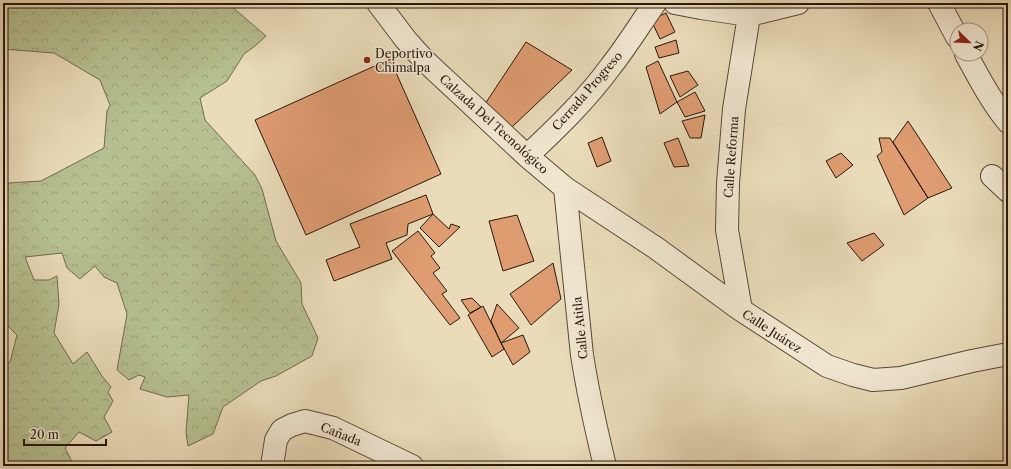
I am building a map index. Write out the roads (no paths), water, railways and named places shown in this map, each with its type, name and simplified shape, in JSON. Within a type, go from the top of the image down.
[{"type":"street","name":"Calzada Del Tecnológico","points":[[378,3],[406,40],[424,60],[527,156],[565,188]]},
{"type":"street","name":"Cerrada Progreso","points":[[527,156],[558,126],[611,66],[655,3]]},
{"type":"street","points":[[675,3],[701,8],[750,9],[798,3]]},
{"type":"street","points":[[939,3],[949,22]]},
{"type":"street","name":"Calle Reforma","points":[[741,310],[727,230],[728,194],[734,108],[750,9]]},
{"type":"street","points":[[970,62],[985,90],[1008,122]]},
{"type":"street","points":[[992,176],[1008,191]]},
{"type":"street","name":"Calle Juárez","points":[[565,188],[656,248],[741,310],[827,366],[873,380],[901,378],[1008,354]]},
{"type":"street","name":"Calle Atitla","points":[[565,188],[585,378],[605,466]]},
{"type":"street","name":"Cañada","points":[[272,466],[276,440],[282,430],[305,421],[333,428],[412,466]]},
{"type":"place","name":"Deportivo Chimalpa","points":[[367,60]]}]
